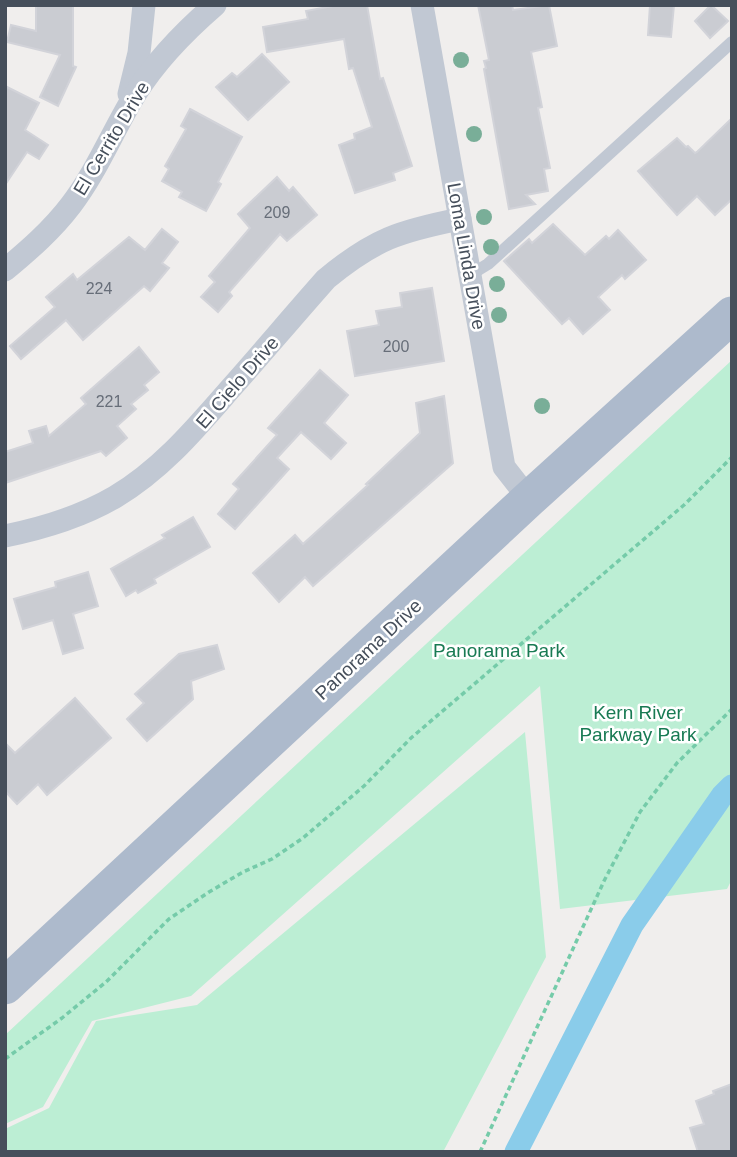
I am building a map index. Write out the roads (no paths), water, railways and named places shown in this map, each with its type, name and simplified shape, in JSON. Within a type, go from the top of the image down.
[{"type":"main road","name":"Panorama Drive","points":[[5,986],[529,499],[732,315]]},
{"type":"street","points":[[116,127],[129,94],[139,53],[144,5]]},
{"type":"street","name":"El Cerrito Drive","points":[[5,270],[43,237],[70,206],[94,171],[138,90],[187,29],[215,5]]},
{"type":"street","name":"Loma Linda Drive","points":[[422,5],[504,467],[529,499]]},
{"type":"street","name":"El Cielo Drive","points":[[5,536],[38,530],[75,517],[115,497],[152,472],[181,446],[326,279],[352,257],[378,242],[410,229],[460,219]]},
{"type":"lane","points":[[470,275],[488,264],[732,42]]},
{"type":"waterway","points":[[516,1152],[632,925],[722,796],[732,786]]},
{"type":"park label","name":"Panorama Park","points":[[499,650]]},
{"type":"park label","name":"Kern River Parkway Park","points":[[638,723]]}]
